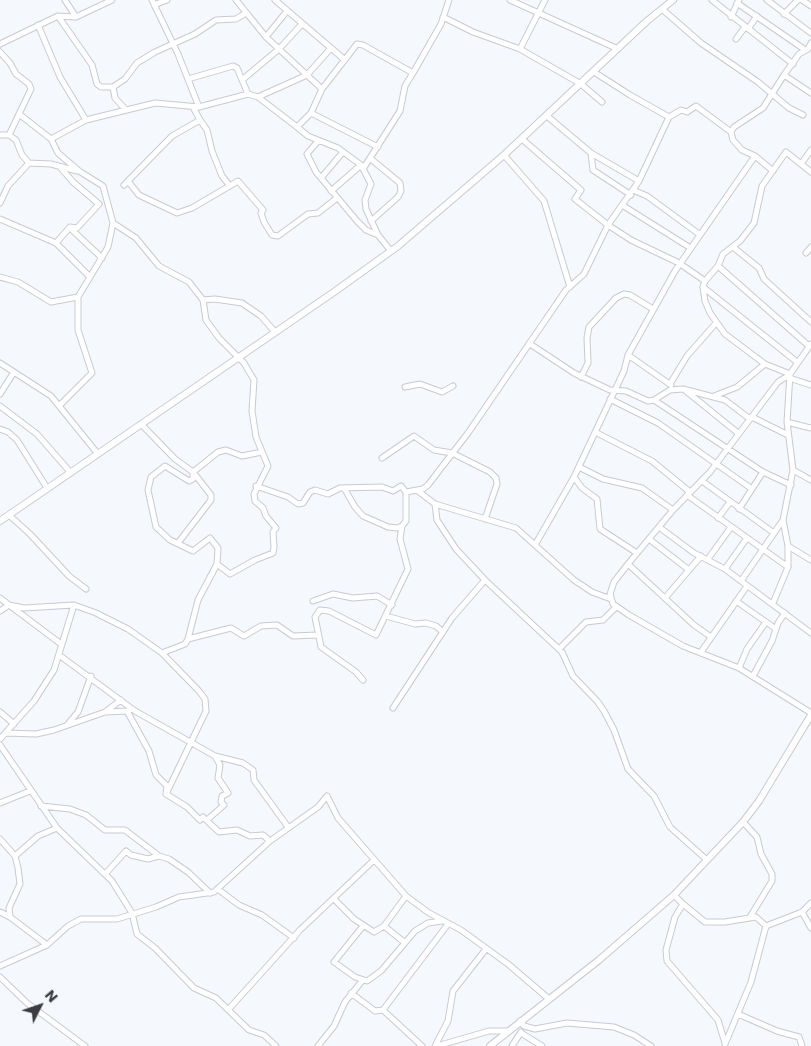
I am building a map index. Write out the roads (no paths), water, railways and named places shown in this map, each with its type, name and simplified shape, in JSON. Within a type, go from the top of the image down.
[{"type":"street","points":[[65,0],[76,17]]},
{"type":"street","points":[[1,42],[58,16],[76,17],[112,0]]},
{"type":"street","points":[[167,0],[153,2],[188,79],[200,120],[207,130],[212,151],[222,176],[230,186]]},
{"type":"street","points":[[236,0],[266,37],[322,89]]},
{"type":"street","points":[[275,0],[345,60]]},
{"type":"street","points":[[331,191],[371,159],[400,111],[405,86],[443,17],[449,0]]},
{"type":"street","points":[[510,0],[537,14],[618,49]]},
{"type":"street","points":[[520,49],[545,0]]},
{"type":"street","points":[[0,521],[392,251],[522,139],[673,0]]},
{"type":"street","points":[[712,0],[731,17],[793,64]]},
{"type":"street","points":[[767,0],[811,33]]},
{"type":"street","points":[[784,14],[800,0],[811,6]]},
{"type":"street","points":[[731,17],[738,2],[804,49]]},
{"type":"street","points":[[662,9],[701,43],[723,57],[789,108],[803,115]]},
{"type":"street","points":[[58,16],[92,64],[97,84],[101,87],[114,87],[125,79],[138,63],[195,34],[216,20],[236,20],[246,12]]},
{"type":"street","points":[[266,37],[288,12]]},
{"type":"street","points":[[736,39],[757,16]]},
{"type":"street","points":[[443,17],[473,32],[520,49],[581,84],[602,102]]},
{"type":"street","points":[[242,80],[279,50],[302,24]]},
{"type":"street","points":[[38,25],[60,77],[86,120]]},
{"type":"street","points":[[297,127],[311,113],[322,89],[360,43],[413,73]]},
{"type":"street","points":[[730,132],[734,127],[763,108],[784,75],[804,49],[808,49],[811,43]]},
{"type":"street","points":[[258,97],[306,75],[332,48]]},
{"type":"street","points":[[0,52],[10,63],[16,74],[29,84],[31,89],[9,135]]},
{"type":"street","points":[[188,79],[229,65],[236,68],[248,94]]},
{"type":"street","points":[[594,72],[669,117]]},
{"type":"street","points":[[784,75],[811,94]]},
{"type":"street","points":[[114,87],[115,98],[126,110]]},
{"type":"street","points":[[51,139],[86,120],[155,103],[196,107],[248,94],[258,97],[308,136],[331,144],[362,167],[371,184],[364,200],[371,221],[378,235],[392,251]]},
{"type":"street","points":[[406,492],[418,491],[428,485],[570,287],[584,274],[608,225],[639,181],[669,117],[681,110],[687,112],[696,106],[730,132],[737,146],[755,156],[773,171]]},
{"type":"street","points":[[311,113],[378,147]]},
{"type":"street","points":[[19,114],[51,139],[58,153],[79,171],[103,186],[114,223],[108,247],[78,297],[78,330],[92,373],[60,405]]},
{"type":"street","points":[[547,116],[591,153],[639,181]]},
{"type":"street","points":[[200,120],[172,136],[126,183],[139,195],[177,213],[192,208],[238,181],[263,210],[261,213],[264,222],[272,235],[278,236],[308,214],[318,213],[337,198]]},
{"type":"street","points":[[0,135],[9,135],[16,140],[22,155],[29,162],[51,164],[79,171]]},
{"type":"street","points":[[522,139],[581,190],[574,199],[631,240],[679,263],[797,362]]},
{"type":"street","points":[[318,141],[307,154],[321,178],[366,230],[378,235]]},
{"type":"street","points":[[801,164],[811,150]]},
{"type":"street","points":[[321,178],[343,152]]},
{"type":"street","points":[[811,172],[786,152],[762,186],[754,223],[733,247],[723,254],[718,266],[704,284],[705,301],[716,323],[729,338],[765,364],[811,385]]},
{"type":"street","points":[[591,153],[592,170],[632,192],[647,196],[699,234]]},
{"type":"street","points":[[504,155],[544,201],[570,287]]},
{"type":"street","points":[[535,545],[574,477],[624,372],[628,355],[679,263],[755,156]]},
{"type":"street","points":[[371,159],[400,183],[401,190],[398,197],[371,221]]},
{"type":"street","points":[[0,203],[8,186],[29,162]]},
{"type":"street","points":[[62,168],[73,182],[99,204],[77,228],[70,227]]},
{"type":"street","points":[[622,205],[689,248]]},
{"type":"street","points":[[0,219],[56,243],[89,276]]},
{"type":"street","points":[[114,223],[136,238],[159,266],[189,282],[203,300],[206,320],[219,338],[240,356],[254,380],[252,411],[256,436],[268,466],[256,486],[254,494],[256,501],[276,528],[272,554],[255,560],[230,574],[217,564]]},
{"type":"street","points":[[56,243],[70,227]]},
{"type":"street","points":[[70,227],[102,258]]},
{"type":"street","points":[[733,247],[759,268],[764,280],[811,322]]},
{"type":"street","points":[[806,254],[811,247]]},
{"type":"street","points":[[718,266],[810,345],[797,362],[790,376],[787,422],[793,470],[783,520],[741,581]]},
{"type":"street","points":[[0,277],[18,282],[51,302],[78,297]]},
{"type":"street","points":[[581,376],[588,363],[587,338],[589,328],[616,298],[624,294],[630,295],[653,309]]},
{"type":"street","points":[[203,300],[242,303],[261,316],[276,332]]},
{"type":"street","points":[[670,384],[687,356],[716,323]]},
{"type":"street","points":[[530,344],[581,376],[614,391],[626,391],[648,401],[654,400],[675,388]]},
{"type":"street","points":[[628,355],[675,388],[731,403],[751,418],[788,435]]},
{"type":"street","points":[[0,363],[40,388],[60,405],[98,454]]},
{"type":"street","points":[[711,397],[737,387],[765,364]]},
{"type":"street","points":[[0,394],[14,372]]},
{"type":"street","points":[[490,1046],[508,1031],[522,1024],[549,999],[599,960],[674,895],[743,822],[777,774],[811,714],[739,668],[684,646],[616,607],[611,599],[612,588],[628,564],[659,526],[702,481],[778,382],[790,376]]},
{"type":"street","points":[[405,388],[420,384],[442,392],[453,386]]},
{"type":"street","points":[[683,389],[738,433]]},
{"type":"street","points":[[610,399],[658,423],[752,489]]},
{"type":"street","points":[[654,400],[763,472],[791,485]]},
{"type":"street","points":[[0,406],[37,434],[71,473]]},
{"type":"street","points":[[787,422],[811,428]]},
{"type":"street","points":[[141,424],[175,459],[193,472],[212,497],[178,543]]},
{"type":"street","points":[[0,430],[8,432],[17,440],[47,488]]},
{"type":"street","points":[[595,432],[652,461],[718,518],[788,567]]},
{"type":"street","points":[[382,458],[414,436],[434,450],[452,453],[490,472],[496,478],[497,484],[485,519]]},
{"type":"street","points":[[193,472],[218,452],[226,450],[242,456],[262,452]]},
{"type":"street","points":[[162,653],[185,644],[198,600],[217,564],[218,548],[210,538],[193,551],[170,540],[156,527],[148,490],[150,477],[165,466],[189,481],[193,479],[193,472]]},
{"type":"street","points":[[579,467],[603,479],[642,488],[674,510]]},
{"type":"street","points":[[793,470],[811,480]]},
{"type":"street","points":[[739,509],[763,472]]},
{"type":"street","points":[[574,477],[582,488],[597,499],[600,529],[637,553]]},
{"type":"street","points":[[702,481],[774,533]]},
{"type":"street","points":[[256,486],[288,497],[298,504],[304,503],[310,492],[315,490],[328,494],[336,489],[382,487],[394,491],[401,486],[406,492],[406,521],[402,526],[400,540],[408,569],[376,635],[340,615],[320,610],[315,617],[317,635],[321,647],[356,672],[363,680]]},
{"type":"street","points":[[344,488],[355,507],[363,516],[388,527],[397,528],[402,526]]},
{"type":"street","points":[[418,491],[435,504],[514,526],[574,580],[592,592],[611,599]]},
{"type":"street","points":[[718,518],[730,502]]},
{"type":"street","points":[[435,504],[435,514],[456,549],[537,631],[559,649],[573,676],[598,701],[604,711],[614,730],[628,769],[654,796],[670,827],[707,860]]},
{"type":"street","points":[[9,515],[30,534],[69,576],[86,588]]},
{"type":"street","points":[[773,603],[788,567],[788,546],[783,520]]},
{"type":"street","points":[[659,526],[773,603],[809,631],[811,623]]},
{"type":"street","points":[[708,559],[731,527]]},
{"type":"street","points":[[725,570],[747,538]]},
{"type":"street","points":[[649,539],[689,570]]},
{"type":"street","points":[[788,546],[811,560]]},
{"type":"street","points":[[665,598],[701,556]]},
{"type":"street","points":[[628,564],[694,625],[711,637]]},
{"type":"street","points":[[393,708],[442,632],[485,580]]},
{"type":"street","points":[[701,652],[747,586]]},
{"type":"street","points":[[313,601],[332,594],[353,598],[376,596],[392,605]]},
{"type":"street","points":[[0,598],[61,644]]},
{"type":"street","points":[[736,602],[776,629]]},
{"type":"street","points":[[0,611],[9,605],[24,608],[74,605],[128,629],[162,653],[205,699],[206,710],[192,743],[166,794]]},
{"type":"street","points":[[0,739],[34,701],[54,670],[74,605]]},
{"type":"street","points":[[559,649],[586,622],[603,620],[616,607]]},
{"type":"street","points":[[753,676],[785,613]]},
{"type":"street","points":[[386,616],[404,622],[436,626],[442,632]]},
{"type":"street","points":[[739,668],[747,649],[766,622]]},
{"type":"street","points":[[188,638],[231,628],[244,636],[261,626],[277,625],[293,636],[317,635]]},
{"type":"street","points":[[59,655],[91,676],[135,710],[215,756],[238,761],[253,770],[254,780],[288,827]]},
{"type":"street","points":[[65,727],[78,712],[91,676]]},
{"type":"street","points":[[6,732],[36,734],[65,727],[105,712],[121,700]]},
{"type":"street","points":[[105,712],[135,710]]},
{"type":"street","points":[[127,711],[149,751],[156,775],[167,786],[166,794]]},
{"type":"street","points":[[0,712],[14,724]]},
{"type":"street","points":[[0,744],[30,791],[57,828],[83,855],[106,873],[132,913],[139,937],[155,948],[194,988],[216,998],[249,1030],[264,1035],[276,1046]]},
{"type":"street","points":[[207,820],[224,805],[221,802],[222,796],[228,793],[218,778],[220,765],[215,756]]},
{"type":"street","points":[[0,804],[30,791]]},
{"type":"street","points":[[166,794],[187,807],[200,820],[203,817],[219,832],[237,830],[250,836],[263,835],[270,841]]},
{"type":"street","points":[[0,966],[47,945],[68,926],[81,919],[117,919],[156,907],[179,897],[219,890],[270,841],[318,807],[327,796],[333,811],[406,896],[442,921],[461,930],[549,999]]},
{"type":"street","points":[[41,806],[56,806],[78,812],[105,830],[125,830],[159,856],[169,859],[188,872],[210,893]]},
{"type":"street","points":[[743,822],[757,837],[761,854],[772,874],[772,881],[750,917]]},
{"type":"street","points":[[15,856],[38,836],[57,828]]},
{"type":"street","points":[[0,839],[15,856],[20,884],[10,908],[10,917]]},
{"type":"street","points":[[106,873],[126,851],[131,855],[148,859],[159,856]]},
{"type":"street","points":[[228,1010],[294,938],[374,860]]},
{"type":"street","points":[[219,890],[239,905],[262,915],[294,938]]},
{"type":"street","points":[[674,895],[697,917],[713,923],[750,917],[762,920],[766,926],[753,973],[725,1045]]},
{"type":"street","points":[[335,900],[363,926],[374,932],[384,926],[406,896]]},
{"type":"street","points":[[766,926],[802,912],[811,902]]},
{"type":"street","points":[[683,904],[675,917],[666,957],[671,966],[718,1020],[725,1045]]},
{"type":"street","points":[[0,912],[10,917],[47,945]]},
{"type":"street","points":[[802,912],[811,928]]},
{"type":"street","points":[[318,1046],[334,1026],[351,993],[362,981],[374,979],[399,952],[404,942],[423,925],[442,921]]},
{"type":"street","points":[[351,993],[375,1011],[383,1010],[448,924]]},
{"type":"street","points":[[362,981],[334,962],[363,926]]},
{"type":"street","points":[[384,926],[404,942]]},
{"type":"street","points":[[436,1046],[448,1021],[453,992],[486,949]]},
{"type":"street","points":[[0,978],[27,1003],[85,1046]]},
{"type":"street","points":[[383,1010],[422,1046]]},
{"type":"street","points":[[738,1014],[777,1031],[799,1037],[802,1046]]},
{"type":"street","points":[[522,1024],[535,1029],[567,1023],[614,1027],[634,1034],[651,1046]]},
{"type":"street","points":[[512,1046],[520,1033],[522,1024]]},
{"type":"street","points":[[436,1046],[489,1031],[508,1031]]},
{"type":"street","points":[[520,1033],[542,1046]]}]
